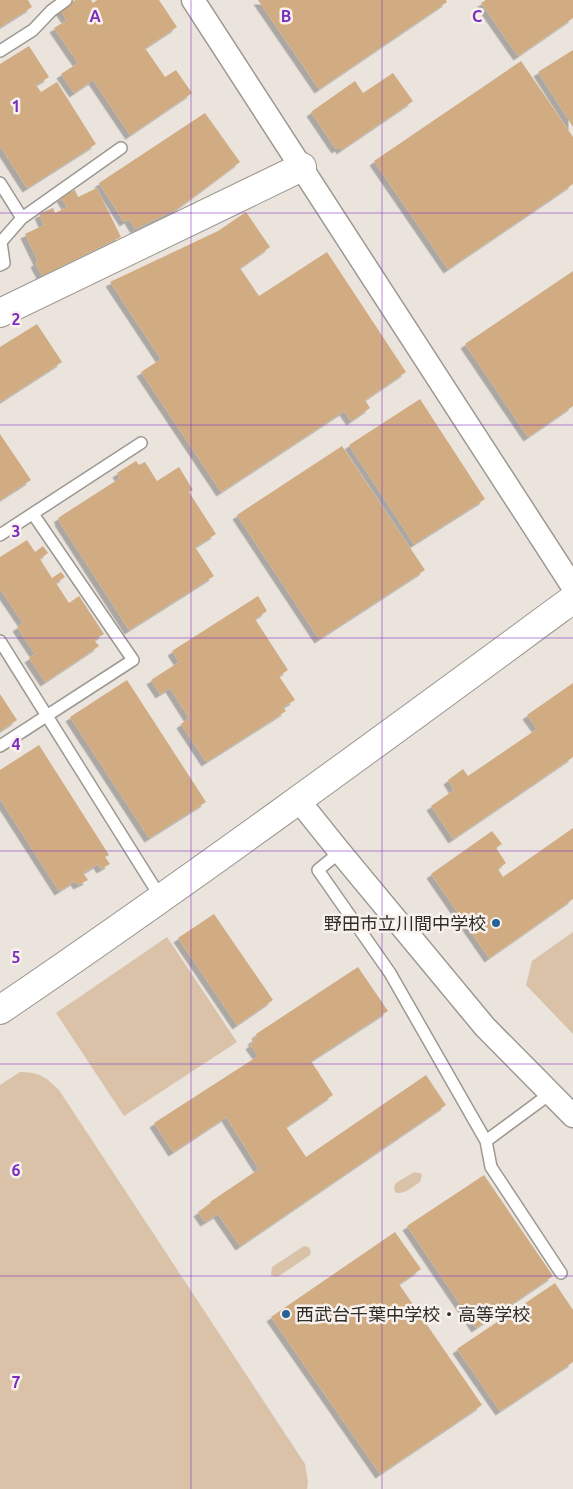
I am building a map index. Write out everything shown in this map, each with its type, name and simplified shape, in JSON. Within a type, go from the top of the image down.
[{"type":"street","points":[[194,0],[573,587]]},
{"type":"street","points":[[0,312],[302,167]]},
{"type":"street","points":[[0,1010],[299,800],[573,599]]},
{"type":"street","points":[[299,800],[485,1027],[573,1116]]},
{"type":"lane","points":[[0,51],[33,30],[66,0]]},
{"type":"lane","points":[[0,265],[4,263],[1,242],[22,218],[121,148]]},
{"type":"lane","points":[[0,183],[22,218]]},
{"type":"lane","points":[[0,535],[141,443]]},
{"type":"lane","points":[[0,746],[133,660],[33,514]]},
{"type":"lane","points":[[0,641],[161,898]]},
{"type":"lane","points":[[340,852],[318,870],[390,973],[486,1141],[491,1167],[561,1273]]},
{"type":"lane","points":[[486,1141],[551,1094]]},
{"type":"shaded area","points":[[573,932],[573,1034],[526,985],[532,961]]},
{"type":"shaded area","points":[[167,937],[237,1042],[124,1116],[56,1013]]},
{"type":"shaded area","points":[[20,1072],[42,1076],[59,1090],[305,1464],[308,1482],[307,1489],[0,1489],[0,1085]]},
{"type":"shaded area","points":[[414,1172],[422,1175],[420,1182],[405,1192],[395,1192],[394,1186],[396,1183]]},
{"type":"shaded area","points":[[304,1246],[309,1247],[310,1255],[279,1276],[271,1275],[272,1267]]},
{"type":"building","points":[[0,0],[28,0],[32,7],[0,27]]},
{"type":"building","points":[[75,0],[91,0],[93,3],[97,0],[159,0],[177,27],[145,48],[165,77],[176,70],[192,93],[130,135],[93,80],[74,93],[61,74],[78,63],[54,28],[67,20],[60,10]]},
{"type":"building","points":[[258,0],[446,0],[447,2],[319,89]]},
{"type":"building","points":[[486,0],[573,0],[573,18],[518,56],[481,3]]},
{"type":"building","points":[[29,46],[49,77],[36,85],[41,92],[57,82],[96,144],[27,188],[0,146],[0,64]]},
{"type":"building","points":[[573,50],[573,127],[538,72]]},
{"type":"building","points":[[521,61],[573,137],[573,184],[448,269],[374,161]]},
{"type":"building","points":[[393,73],[413,101],[341,150],[340,147],[336,149],[311,112],[355,81],[363,93]]},
{"type":"building","points":[[205,113],[240,162],[177,209],[135,229],[129,219],[124,222],[99,183]]},
{"type":"building","points":[[97,188],[121,237],[42,276],[35,263],[38,261],[25,234],[44,225],[39,214],[53,208],[55,213],[67,207],[61,197],[75,190],[78,197]]},
{"type":"building","points":[[246,212],[270,247],[240,268],[259,296],[327,252],[406,372],[365,400],[370,408],[351,421],[344,411],[221,492],[141,372],[161,359],[110,282],[218,231]]},
{"type":"building","points":[[573,271],[573,406],[528,437],[465,344]]},
{"type":"building","points":[[37,324],[62,362],[0,402],[0,347]]},
{"type":"building","points":[[420,399],[485,499],[414,544],[349,445]]},
{"type":"building","points":[[0,434],[31,480],[0,500]]},
{"type":"building","points":[[342,446],[425,570],[319,639],[237,515]]},
{"type":"building","points":[[136,461],[139,465],[145,462],[157,481],[179,467],[193,490],[189,492],[216,534],[195,547],[214,576],[129,630],[58,518],[120,478],[117,473]]},
{"type":"building","points":[[27,540],[35,552],[43,546],[48,553],[40,559],[52,578],[61,572],[65,577],[56,583],[69,603],[79,596],[104,634],[94,640],[99,646],[45,682],[29,658],[35,654],[17,627],[23,623],[0,589],[0,557]]},
{"type":"building","points":[[258,596],[267,611],[255,619],[288,670],[279,676],[295,700],[283,707],[286,711],[206,762],[181,724],[189,718],[170,688],[160,694],[151,680],[179,662],[172,651]]},
{"type":"building","points":[[127,680],[206,802],[149,838],[70,717]]},
{"type":"building","points":[[573,683],[573,757],[453,839],[431,806],[454,790],[448,780],[463,769],[468,776],[537,729],[527,715]]},
{"type":"building","points":[[0,694],[17,720],[0,731]]},
{"type":"building","points":[[39,745],[109,855],[105,857],[110,864],[101,869],[98,864],[83,873],[88,880],[78,885],[75,881],[59,891],[0,799],[0,770]]},
{"type":"building","points":[[573,828],[573,899],[489,958],[431,874],[492,831],[502,844],[496,848],[506,863],[498,869],[503,877]]},
{"type":"building","points":[[214,914],[273,1000],[237,1025],[178,938]]},
{"type":"building","points":[[358,967],[388,1011],[311,1061],[333,1095],[286,1127],[306,1157],[426,1075],[446,1105],[240,1246],[218,1214],[205,1222],[198,1212],[259,1169],[226,1117],[173,1152],[154,1123],[258,1056],[250,1045],[254,1042],[252,1040],[257,1037],[256,1034]]},
{"type":"building","points":[[484,1175],[553,1276],[476,1328],[407,1226]]},
{"type":"building","points":[[395,1232],[421,1269],[399,1284],[482,1405],[380,1474],[271,1317]]},
{"type":"building","points":[[555,1283],[573,1310],[573,1362],[500,1411],[457,1349]]},
{"type":"place","name":"野田市立川間中学校","points":[[496,923]]},
{"type":"place","name":"西武台千葉中学校・高等学校","points":[[286,1314]]}]
